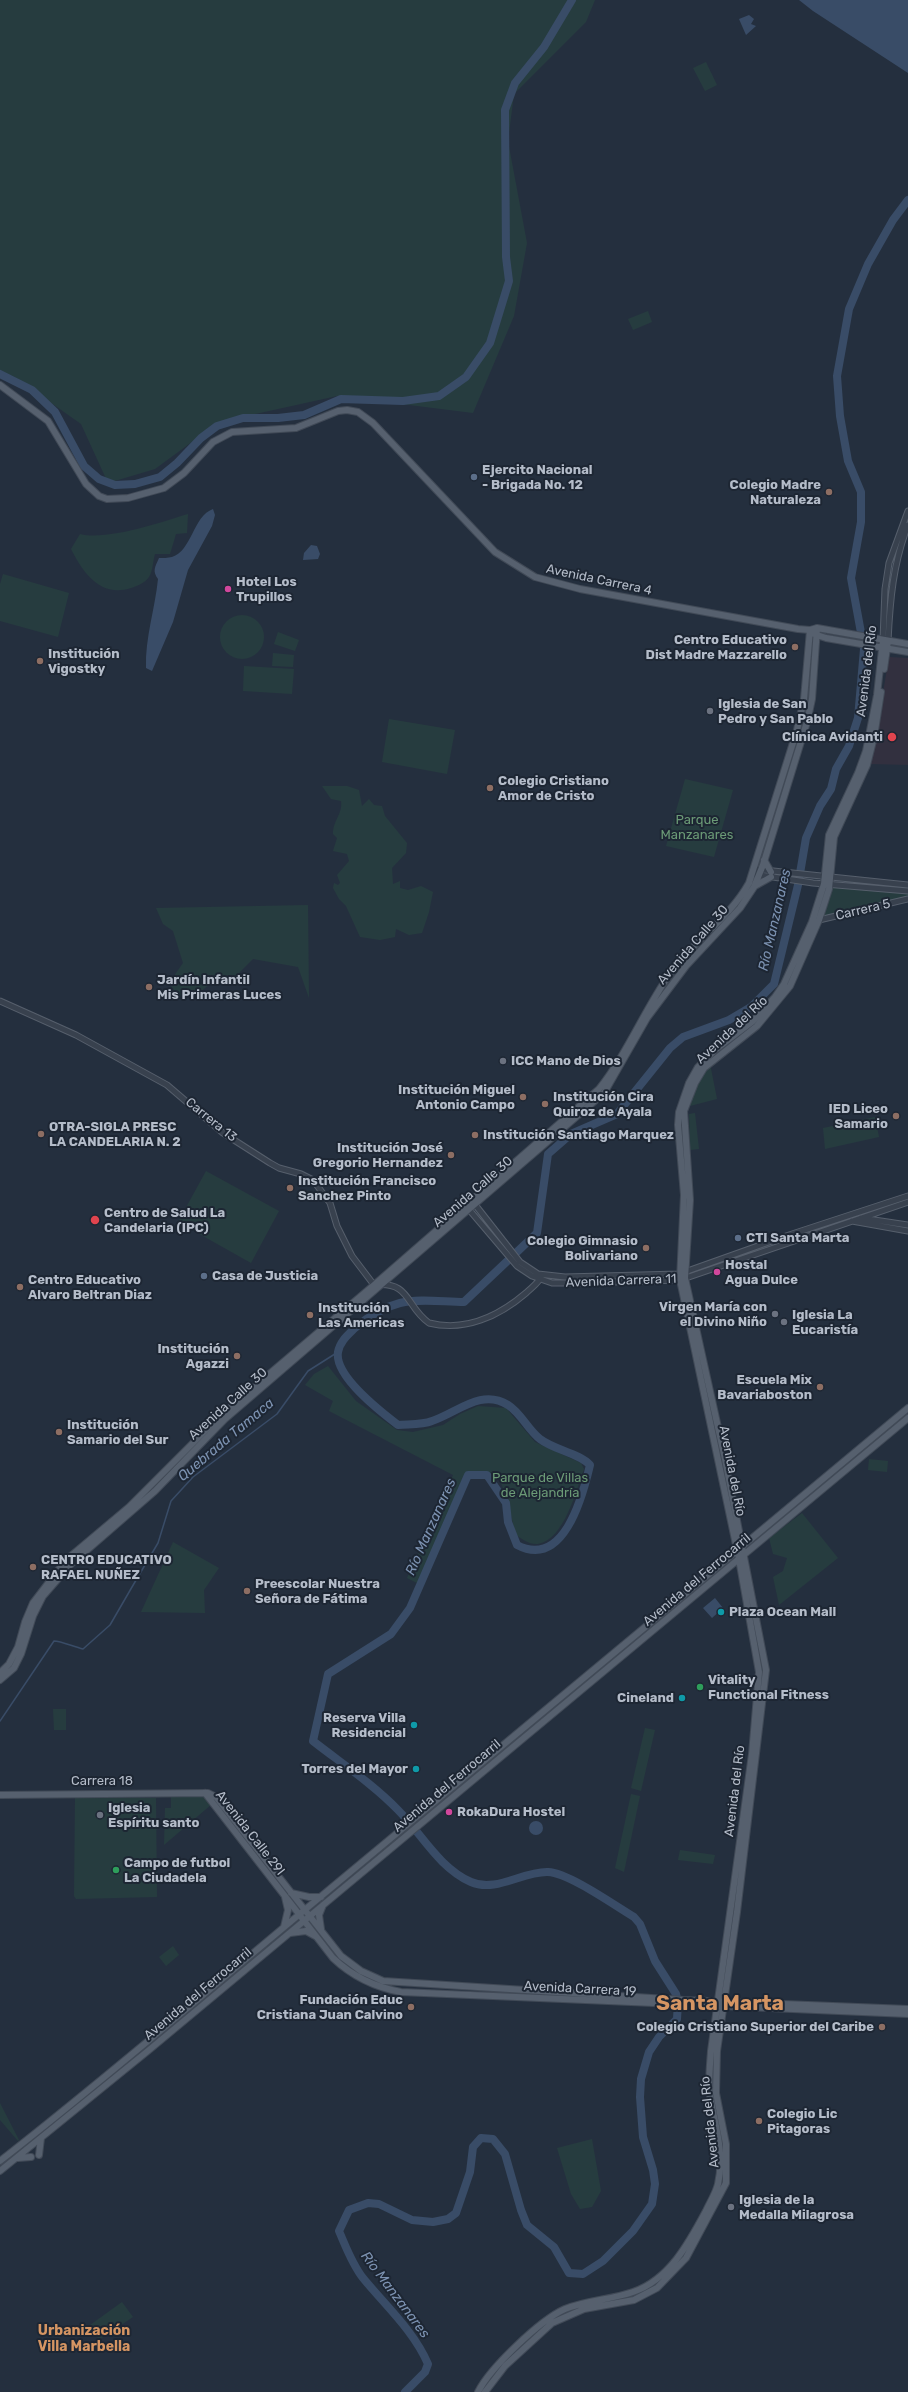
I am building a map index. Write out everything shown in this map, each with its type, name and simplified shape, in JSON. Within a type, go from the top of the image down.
[{"type":"main road","name":"Avenida Carrera 4","points":[[0,386],[48,421],[86,484],[99,496],[107,499],[128,498],[164,488],[184,472],[213,442],[232,432],[296,428],[338,411],[347,410],[358,412],[373,423],[495,552],[535,577],[580,589],[810,630],[817,628],[908,644]]},
{"type":"main road","name":"Avenida Calle 30","points":[[0,1680],[14,1668],[21,1654],[33,1616],[43,1596],[71,1564],[155,1491],[224,1419],[384,1284],[599,1089],[670,973],[736,904],[764,860],[808,722],[812,699],[817,628]]},
{"type":"main road","points":[[810,630],[817,636],[908,652]]},
{"type":"main road","name":"Avenida Calle 30","points":[[473,1203],[604,1093],[647,1018],[686,966],[733,917],[754,887],[798,730],[804,699],[810,630]]},
{"type":"main road","points":[[816,649],[819,642],[826,638]]},
{"type":"main road","name":"Avenida del Río","points":[[740,1555],[743,1547],[682,1276],[690,1200],[684,1124],[688,1098],[695,1083],[710,1061],[757,1026],[779,1001],[790,986],[819,920],[828,881],[830,835],[858,773],[866,751],[877,695],[885,640]]},
{"type":"main road","points":[[754,887],[771,875],[764,860]]},
{"type":"main road","name":"Avenida del Río","points":[[478,2392],[502,2359],[549,2319],[563,2310],[583,2302],[632,2293],[653,2282],[671,2266],[692,2236],[718,2184],[720,2144],[710,2095],[710,2070],[721,2005],[751,1761],[759,1664],[740,1555],[682,1276],[684,1195],[678,1125],[683,1098],[695,1072],[707,1057],[753,1021],[775,997],[784,984],[812,922],[828,881]]},
{"type":"main road","name":"Avenida Calle 30","points":[[0,1673],[10,1664],[18,1647],[24,1622],[33,1603],[66,1560],[129,1506],[220,1414],[468,1208]]},
{"type":"main road","name":"Avenida del Ferrocarril","points":[[743,1547],[908,1408]]},
{"type":"main road","name":"Avenida del Ferrocarril","points":[[0,2171],[285,1931],[302,1912],[402,1834],[431,1814],[740,1555],[908,1418]]},
{"type":"main road","points":[[740,1535],[749,1538],[756,1536]]},
{"type":"main road","name":"Avenida del Ferrocarril","points":[[0,2161],[285,1931],[306,1918],[326,1902],[402,1834],[427,1808],[613,1652],[740,1555]]},
{"type":"main road","name":"Carrera 18","points":[[0,1794],[204,1793]]},
{"type":"main road","name":"Avenida Calle 29I","points":[[204,1793],[208,1793],[216,1797],[306,1918]]},
{"type":"main road","points":[[321,1897],[309,1897],[287,1893],[288,1910],[285,1931],[306,1931],[321,1936],[318,1921],[326,1902]]},
{"type":"main road","name":"Avenida Carrera 19","points":[[306,1918],[321,1936],[333,1958],[346,1970],[368,1983],[384,1989],[401,1992],[651,2001],[908,2014]]},
{"type":"main road","name":"Avenida del Río","points":[[484,2392],[505,2366],[552,2323],[584,2309],[634,2300],[657,2288],[686,2258],[726,2183],[726,2144],[716,2093],[716,2070],[721,2005]]},
{"type":"main road","name":"Avenida Carrera 19","points":[[721,2005],[908,2009]]},
{"type":"main road","points":[[39,2155],[40,2138]]},
{"type":"main road","points":[[16,2158],[31,2157]]},
{"type":"street","name":"Avenida del Río","points":[[885,640],[885,589],[890,563],[908,511]]},
{"type":"street","name":"Avenida del Río","points":[[885,640],[894,570],[908,525]]},
{"type":"street","points":[[757,872],[789,877],[813,877],[828,881],[908,891]]},
{"type":"street","points":[[789,877],[813,883],[828,881],[908,885]]},
{"type":"street","name":"Carrera 5","points":[[819,920],[908,900]]},
{"type":"street","name":"Carrera 13","points":[[0,1001],[76,1035],[167,1085],[223,1133],[279,1168],[301,1174],[313,1180],[330,1203],[337,1226],[352,1256],[374,1285]]},
{"type":"street","name":"Avenida Carrera 11","points":[[468,1208],[519,1264],[540,1280],[552,1283],[580,1283],[682,1276],[850,1219],[908,1196]]},
{"type":"street","points":[[850,1219],[860,1218],[908,1202]]},
{"type":"street","name":"Avenida Carrera 11","points":[[473,1203],[499,1242]]},
{"type":"street","points":[[860,1218],[908,1225]]},
{"type":"street","points":[[850,1219],[908,1231]]},
{"type":"street","name":"Avenida Carrera 11","points":[[519,1264],[542,1275],[552,1277],[682,1276]]},
{"type":"street","points":[[374,1285],[394,1285],[406,1294],[416,1312],[429,1323],[451,1324],[476,1322],[491,1318],[509,1308],[540,1280],[542,1275]]},
{"type":"shaded area","name":"Clínica Avidanti","points":[[889,657],[908,658],[908,765],[871,764]]},
{"type":"green space","points":[[0,0],[595,0],[586,22],[514,94],[508,141],[527,243],[514,316],[473,413],[337,396],[219,422],[155,469],[108,483],[81,424],[13,376],[0,373]]},
{"type":"green space","points":[[706,62],[717,85],[705,91],[693,68]]},
{"type":"green space","points":[[648,311],[652,322],[633,330],[628,319]]},
{"type":"green space","points":[[188,514],[187,533],[176,534],[170,554],[155,554],[149,577],[143,583],[131,588],[111,590],[94,581],[81,567],[71,549],[80,534],[105,535],[119,533],[150,526]]},
{"type":"green space","points":[[3,574],[69,593],[58,637],[0,621],[0,584]]},
{"type":"green space","points":[[238,615],[246,615],[251,616],[258,621],[263,628],[263,646],[258,653],[251,658],[238,659],[230,656],[223,649],[220,641],[220,633],[223,625],[230,618]]},
{"type":"green space","points":[[278,632],[299,640],[295,651],[274,644]]},
{"type":"green space","points":[[273,653],[294,655],[293,667],[272,666]]},
{"type":"green space","points":[[244,666],[294,669],[292,694],[243,691]]},
{"type":"green space","points":[[389,719],[455,730],[447,774],[382,762]]},
{"type":"green space","name":"Parque Manzanares","points":[[685,779],[733,790],[714,857],[666,846]]},
{"type":"green space","points":[[322,786],[347,786],[359,790],[362,806],[369,799],[374,805],[382,806],[385,816],[407,843],[406,853],[392,868],[393,884],[400,881],[400,888],[408,890],[421,886],[433,892],[429,912],[422,933],[409,935],[396,929],[395,937],[380,940],[360,937],[346,906],[339,899],[333,888],[334,883],[338,885],[340,883],[337,875],[349,861],[347,854],[333,851],[337,838],[333,834],[333,829],[341,810],[341,801],[331,799]]},
{"type":"green space","points":[[833,886],[908,893],[908,898],[822,917]]},
{"type":"green space","points":[[308,905],[309,998],[298,967],[253,959],[227,985],[210,984],[200,992],[179,997],[169,983],[183,963],[173,931],[163,924],[156,908]]},
{"type":"green space","points":[[710,1064],[717,1099],[690,1106],[697,1081]]},
{"type":"green space","points":[[695,1113],[699,1149],[690,1150],[689,1114]]},
{"type":"green space","points":[[875,1117],[879,1137],[825,1149],[823,1128]]},
{"type":"green space","points":[[206,1171],[279,1211],[251,1263],[178,1222]]},
{"type":"green space","name":"Parque de Villas de Alejandría","points":[[328,1366],[356,1401],[397,1430],[413,1432],[443,1425],[460,1414],[478,1406],[506,1408],[535,1442],[581,1463],[584,1469],[573,1501],[562,1524],[547,1540],[538,1544],[532,1544],[526,1541],[516,1535],[504,1490],[500,1481],[495,1475],[486,1471],[467,1472],[419,1584],[407,1578],[453,1475],[329,1411],[333,1401],[305,1385],[314,1374]]},
{"type":"green space","points":[[869,1459],[888,1461],[887,1472],[868,1470]]},
{"type":"green space","points":[[802,1513],[838,1558],[779,1605],[773,1577],[783,1571],[787,1558],[773,1554],[769,1538]]},
{"type":"green space","points":[[173,1542],[219,1568],[204,1590],[205,1613],[141,1612]]},
{"type":"green space","points":[[53,1709],[66,1709],[66,1730],[54,1730]]},
{"type":"green space","points":[[645,1728],[655,1730],[641,1791],[631,1788]]},
{"type":"green space","points":[[631,1794],[640,1796],[624,1872],[615,1868]]},
{"type":"green space","points":[[75,1797],[156,1798],[157,1897],[76,1899],[74,1896]]},
{"type":"green space","points":[[171,1797],[203,1797],[212,1804],[164,1845],[165,1808],[171,1808]]},
{"type":"green space","points":[[680,1850],[715,1855],[713,1864],[678,1860]]},
{"type":"green space","points":[[173,1946],[179,1955],[166,1966],[159,1957]]},
{"type":"green space","points":[[0,2103],[19,2140],[18,2141],[0,2120]]},
{"type":"green space","points":[[592,2139],[601,2191],[592,2207],[580,2209],[571,2194],[557,2148]]},
{"type":"green space","points":[[122,2302],[133,2317],[99,2340],[90,2325]]},
{"type":"water","points":[[799,0],[908,0],[908,73],[813,11]]},
{"type":"water","points":[[749,15],[754,19],[751,24],[756,26],[746,35],[739,19]]},
{"type":"water","points":[[213,509],[215,515],[212,526],[188,570],[173,622],[152,671],[146,668],[146,657],[158,579],[155,574],[155,566],[159,558],[172,557],[179,554],[201,519],[206,513]]},
{"type":"water","points":[[311,545],[317,546],[320,554],[318,559],[303,560],[304,553]]},
{"type":"water","points":[[715,1598],[723,1608],[712,1618],[703,1608]]},
{"type":"water","points":[[533,1821],[539,1821],[543,1825],[543,1831],[539,1835],[533,1835],[529,1831],[529,1825]]},
{"type":"waterway","points":[[0,374],[32,390],[55,412],[84,466],[99,479],[115,485],[135,484],[160,477],[177,463],[201,438],[217,426],[243,418],[278,418],[304,415],[341,399],[403,401],[439,396],[466,377],[490,343],[509,281],[506,257],[505,110],[515,83],[544,47],[572,0]]},
{"type":"waterway","name":"Río Manzanares","points":[[405,2392],[425,2372],[428,2364],[415,2340],[407,2329],[363,2278],[352,2261],[339,2231],[349,2210],[368,2203],[379,2204],[412,2220],[433,2222],[448,2219],[456,2213],[470,2172],[473,2147],[481,2138],[493,2139],[505,2154],[521,2210],[527,2225],[554,2247],[569,2273],[583,2274],[603,2261],[633,2231],[652,2204],[655,2184],[653,2170],[643,2137],[640,2097],[641,2079],[649,2052],[659,2037],[677,2019],[678,2002],[676,1994],[655,1961],[640,1924],[634,1917],[579,1884],[557,1874],[548,1872],[539,1873],[490,1885],[480,1885],[460,1876],[440,1859],[388,1800],[313,1741],[328,1674],[391,1634],[410,1608],[468,1475],[487,1475],[506,1503],[508,1522],[517,1545],[533,1550],[547,1547],[558,1539],[568,1527],[576,1512],[590,1465],[580,1457],[552,1446],[540,1439],[513,1408],[498,1400],[479,1400],[428,1422],[398,1425],[370,1403],[360,1393],[343,1372],[339,1361],[338,1352],[342,1341],[355,1328],[371,1316],[388,1307],[400,1303],[415,1301],[464,1302],[537,1233],[548,1154],[571,1134],[617,1114],[670,1048],[683,1037],[729,1020],[751,1007],[774,984],[798,885],[806,838],[820,806],[831,789],[836,769],[849,746],[858,718],[864,649],[851,578],[861,522],[861,492],[848,461],[840,416],[837,376],[849,309],[868,264],[893,220],[908,200]]},
{"type":"waterway","name":"Quebrada Tamaca","points":[[0,1721],[54,1641],[83,1649],[110,1625],[158,1543],[171,1501],[193,1477],[277,1414],[308,1371],[338,1352]]},
{"type":"place","name":"Ejercito Nacional - Brigada No. 12","points":[[474,477]]},
{"type":"place","name":"Colegio Madre Naturaleza","points":[[829,492]]},
{"type":"place","name":"Hotel Los Trupillos","points":[[228,589]]},
{"type":"place","name":"Centro Educativo Dist Madre Mazzarello","points":[[795,647]]},
{"type":"place","name":"Institución Vigostky","points":[[40,661]]},
{"type":"place","name":"Iglesia de San Pedro y San Pablo","points":[[710,711]]},
{"type":"place","name":"Clínica Avidanti","points":[[892,737]]},
{"type":"place","name":"Colegio Cristiano Amor de Cristo","points":[[490,788]]},
{"type":"place","name":"Jardín Infantil Mis Primeras Luces","points":[[149,987]]},
{"type":"place","name":"ICC Mano de Dios","points":[[503,1061]]},
{"type":"place","name":"Institución Miguel Antonio Campo","points":[[523,1097]]},
{"type":"place","name":"Institución Cira Quiroz de Ayala","points":[[545,1104]]},
{"type":"place","name":"IED Liceo Samario","points":[[896,1116]]},
{"type":"place","name":"OTRA-SIGLA PRESC LA CANDELARIA N. 2","points":[[41,1134]]},
{"type":"place","name":"Institución Santiago Marquez","points":[[475,1135]]},
{"type":"place","name":"Institución José Gregorio Hernandez","points":[[451,1155]]},
{"type":"place","name":"Institución Francisco Sanchez Pinto","points":[[290,1188]]},
{"type":"place","name":"Centro de Salud La Candelaria (IPC)","points":[[95,1220]]},
{"type":"place","name":"CTI Santa Marta","points":[[738,1238]]},
{"type":"place","name":"Colegio Gimnasio Bolivariano","points":[[646,1248]]},
{"type":"place","name":"Hostal Agua Dulce","points":[[717,1272]]},
{"type":"place","name":"Casa de Justicia","points":[[204,1276]]},
{"type":"place","name":"Centro Educativo Alvaro Beltran Diaz","points":[[20,1287]]},
{"type":"place","name":"Virgen María con el Divino Niño","points":[[775,1314]]},
{"type":"place","name":"Institución Las Americas","points":[[310,1315]]},
{"type":"place","name":"Iglesia La Eucaristía","points":[[784,1322]]},
{"type":"place","name":"Institución Agazzi","points":[[237,1356]]},
{"type":"place","name":"Escuela Mix Bavariaboston","points":[[820,1387]]},
{"type":"place","name":"Institución Samario del Sur","points":[[59,1432]]},
{"type":"place","name":"CENTRO EDUCATIVO RAFAEL NUÑEZ","points":[[33,1567]]},
{"type":"place","name":"Preescolar Nuestra Señora de Fátima","points":[[247,1591]]},
{"type":"place","name":"Plaza Ocean Mall","points":[[721,1612]]},
{"type":"place","name":"Vitality Functional Fitness","points":[[700,1687]]},
{"type":"place","name":"Cineland","points":[[682,1698]]},
{"type":"place","name":"Reserva Villa Residencial","points":[[414,1725]]},
{"type":"place","name":"Torres del Mayor","points":[[416,1769]]},
{"type":"place","name":"RokaDura Hostel","points":[[449,1812]]},
{"type":"place","name":"Iglesia Espíritu santo","points":[[100,1815]]},
{"type":"place","name":"Campo de futbol La Ciudadela","points":[[116,1870]]},
{"type":"place","name":"Fundación Educ Cristiana Juan Calvino","points":[[411,2007]]},
{"type":"place","name":"Colegio Cristiano Superior del Caribe","points":[[882,2027]]},
{"type":"place","name":"Colegio Lic Pitagoras","points":[[759,2121]]},
{"type":"place","name":"Iglesia de la Medalla Milagrosa","points":[[731,2207]]},
{"type":"district","name":"Santa Marta","points":[[720,2004]]},
{"type":"district","name":"Urbanización Villa Marbella","points":[[84,2340]]}]
